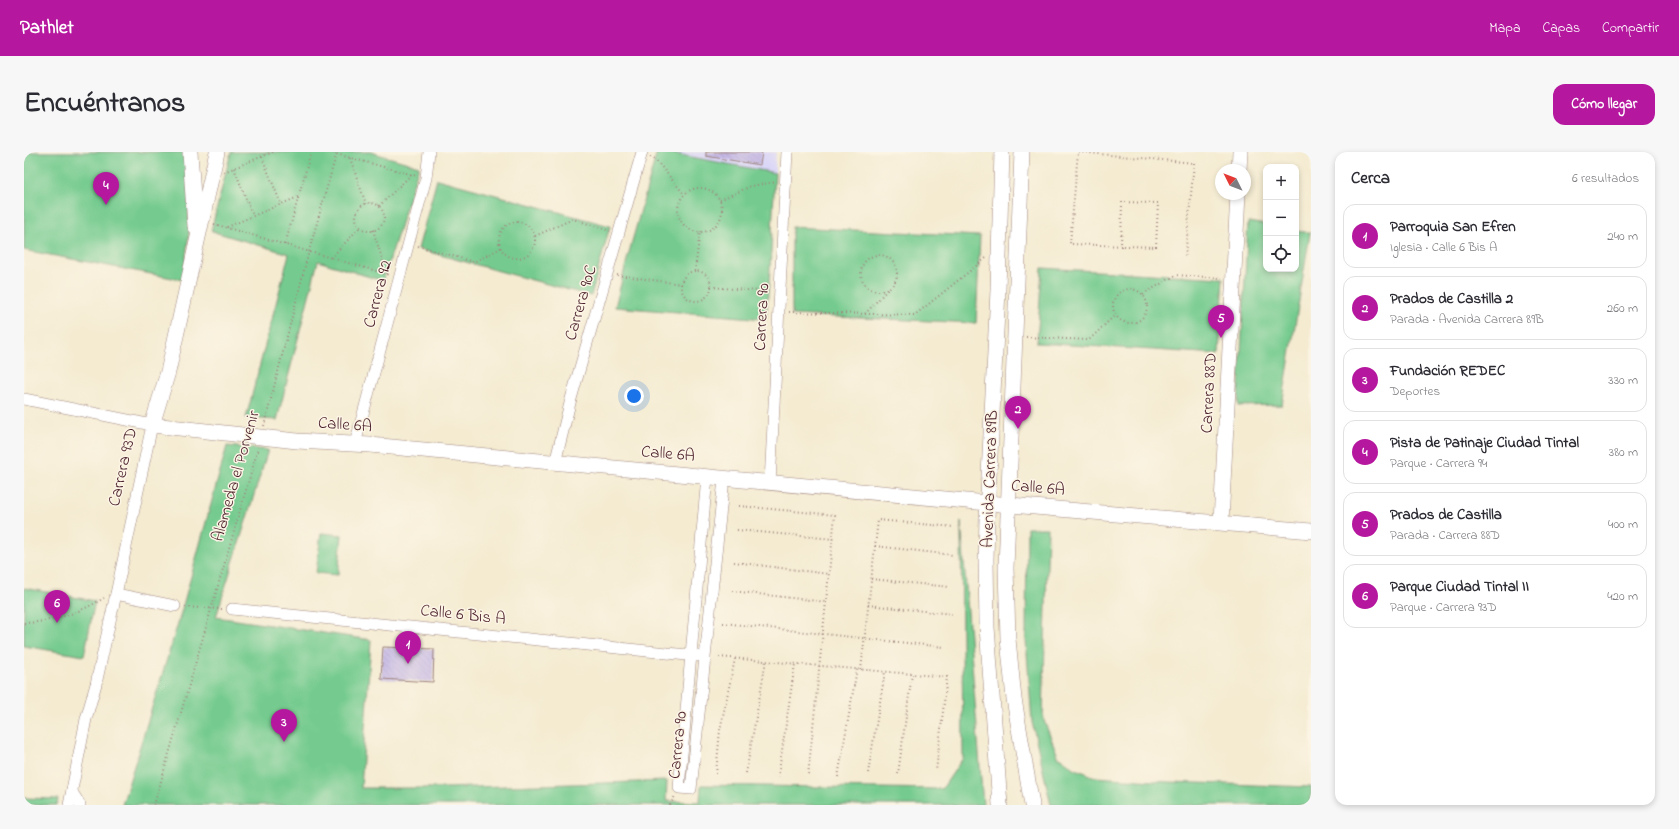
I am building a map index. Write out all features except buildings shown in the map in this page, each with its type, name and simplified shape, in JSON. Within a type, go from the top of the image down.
[{"type":"street","points":[[190,152],[196,241]]},
{"type":"street","name":"Carrera 93D","points":[[69,805],[86,719],[96,684],[152,425],[168,372],[217,152]]},
{"type":"street","name":"Carrera 92","points":[[355,444],[426,178],[429,152]]},
{"type":"street","name":"Carrera 90","points":[[770,483],[787,152]]},
{"type":"street","name":"Avenida Carrera 89B","points":[[1000,805],[987,627],[988,503],[998,290],[1002,152]]},
{"type":"street","name":"Avenida Carrera 89B","points":[[1022,152],[1006,568],[1008,639],[1014,699],[1032,805]]},
{"type":"street","points":[[1239,164],[1240,152]]},
{"type":"street","name":"Carrera 90C","points":[[555,463],[571,399],[608,274],[641,153]]},
{"type":"street","name":"Carrera 88D","points":[[1221,522],[1238,200]]},
{"type":"street","name":"Calle 6A","points":[[24,399],[152,425],[303,442],[355,444],[1008,505],[1221,522],[1311,531]]},
{"type":"street","name":"Carrera 90","points":[[707,477],[679,788],[691,789],[724,478]]},
{"type":"street","points":[[116,594],[175,606]]},
{"type":"street","name":"Calle 6 Bis A","points":[[232,609],[705,657]]},
{"type":"street","points":[[72,792],[80,805]]},
{"type":"path","points":[[222,172],[273,152]]},
{"type":"path","points":[[285,245],[311,152]]},
{"type":"path","points":[[329,152],[426,178]]},
{"type":"path","points":[[1121,247],[1122,202],[1158,203],[1156,247],[1121,247],[1070,244],[1078,152],[1194,163],[1185,258]]},
{"type":"path","name":"Alameda el Porvenir","points":[[154,805],[210,608],[261,437],[309,251],[337,153]]},
{"type":"path","points":[[641,153],[655,159],[684,194]]},
{"type":"path","points":[[262,156],[282,204]]},
{"type":"path","points":[[350,158],[366,204]]},
{"type":"path","points":[[234,168],[253,216]]},
{"type":"path","points":[[379,206],[412,174]]},
{"type":"path","points":[[720,200],[751,186],[774,182],[786,183]]},
{"type":"path","points":[[697,188],[704,188],[716,195],[720,200],[721,214],[718,221],[707,230],[693,230],[682,222],[678,208],[684,194],[697,188]]},
{"type":"path","points":[[226,228],[298,197]]},
{"type":"path","points":[[366,204],[375,204],[379,206],[384,214],[383,222],[380,226],[372,230],[360,227],[356,218],[361,206],[366,204]]},
{"type":"path","points":[[535,236],[573,219],[619,233]]},
{"type":"path","points":[[201,220],[400,278]]},
{"type":"path","points":[[511,222],[529,225],[535,236],[536,242],[531,252],[521,258],[509,256],[501,248],[499,236],[502,230],[511,222]]},
{"type":"path","points":[[331,258],[360,227]]},
{"type":"path","points":[[372,230],[387,274]]},
{"type":"path","points":[[695,271],[700,231]]},
{"type":"path","points":[[409,243],[474,262],[501,248]]},
{"type":"path","points":[[865,314],[891,286],[897,276],[895,265],[888,257],[882,255],[870,257],[862,272],[865,284],[875,290],[886,289],[891,286]]},
{"type":"path","points":[[784,312],[915,315],[986,258]]},
{"type":"path","points":[[695,271],[701,272],[709,277],[712,287],[708,296],[700,301],[694,302],[683,293],[681,284],[686,275],[695,271]]},
{"type":"path","points":[[608,274],[681,284]]},
{"type":"path","points":[[1143,294],[1176,275],[1234,277]]},
{"type":"path","points":[[712,287],[780,293]]},
{"type":"path","points":[[1128,289],[1133,289],[1143,294],[1147,305],[1144,316],[1140,320],[1135,323],[1124,323],[1115,315],[1112,304],[1117,294],[1128,289]]},
{"type":"path","points":[[1025,337],[1089,340],[1115,315]]},
{"type":"path","points":[[739,506],[835,515],[808,776]]},
{"type":"path","points":[[861,670],[878,520],[954,526]]},
{"type":"path","points":[[736,530],[833,539]]},
{"type":"path","points":[[875,546],[953,555]]},
{"type":"path","points":[[734,562],[829,574]]},
{"type":"path","points":[[871,579],[950,587]]},
{"type":"path","points":[[732,591],[826,602]]},
{"type":"path","points":[[24,624],[50,620],[73,614],[104,598]]},
{"type":"path","points":[[868,605],[952,614]]},
{"type":"path","points":[[192,607],[214,608]]},
{"type":"path","points":[[723,623],[944,647]]},
{"type":"path","points":[[719,657],[947,677],[936,771]]},
{"type":"path","points":[[716,774],[720,730],[735,659]]},
{"type":"path","points":[[746,773],[766,662]]},
{"type":"path","points":[[778,777],[795,664]]},
{"type":"path","points":[[838,776],[857,670]]},
{"type":"path","points":[[868,773],[885,672]]},
{"type":"path","points":[[898,774],[912,674]]},
{"type":"shaded area","points":[[665,152],[776,152],[775,173]]},
{"type":"green space","points":[[24,152],[185,152],[188,178],[189,233],[183,280],[24,250]]},
{"type":"green space","points":[[231,152],[370,152],[419,166],[383,281],[318,261],[277,420],[246,418],[289,254],[211,231]]},
{"type":"green space","points":[[657,152],[665,152],[775,173],[766,319],[615,307]]},
{"type":"green space","points":[[437,179],[610,226],[591,296],[418,249]]},
{"type":"green space","points":[[1248,222],[1263,224],[1263,272],[1299,272],[1299,231],[1310,233],[1282,405],[1238,406]]},
{"type":"green space","points":[[792,227],[980,236],[976,323],[792,315]]},
{"type":"green space","points":[[1042,268],[1224,278],[1219,354],[1037,343]]},
{"type":"green space","points":[[227,446],[268,450],[216,617],[371,640],[361,788],[442,788],[667,781],[666,801],[700,802],[701,785],[942,789],[963,758],[961,522],[983,805],[122,805],[179,620]]},
{"type":"green space","points":[[1027,528],[1048,528],[1043,718],[1058,756],[1074,768],[1095,777],[1169,782],[1311,787],[1311,805],[1051,805],[1032,722],[1026,639]]},
{"type":"green space","points":[[321,533],[342,535],[338,575],[316,573]]},
{"type":"green space","points":[[24,588],[95,601],[84,656],[24,646]]},
{"type":"green space","points":[[24,798],[58,799],[57,805],[24,805]]},
{"type":"place","name":"Pista de Patinaje Ciudad Tintal","points":[[106,205]]},
{"type":"place","name":"Prados de Castilla","points":[[1221,338]]},
{"type":"place","name":"Prados de Castilla 2","points":[[1018,429]]},
{"type":"place","name":"Parque Ciudad Tintal II","points":[[57,623]]},
{"type":"place","name":"Parroquia San Efren","points":[[408,664]]},
{"type":"place","name":"Fundación REDEC","points":[[284,742]]}]
